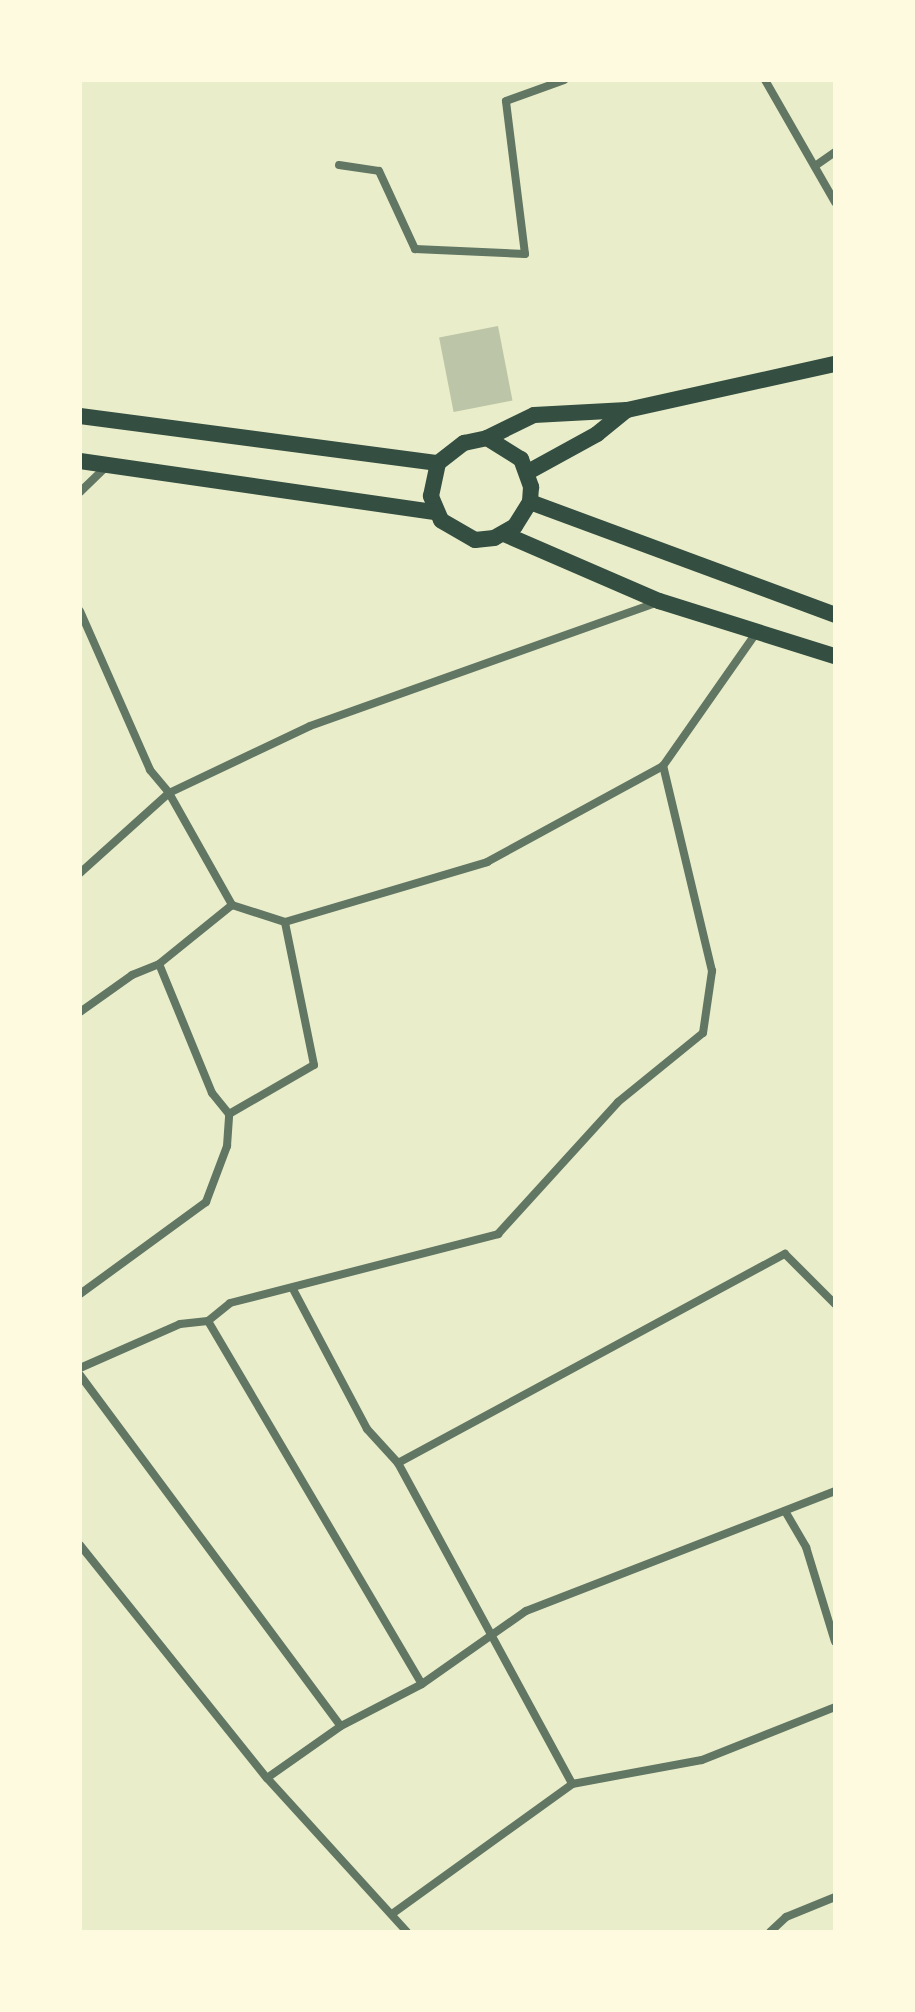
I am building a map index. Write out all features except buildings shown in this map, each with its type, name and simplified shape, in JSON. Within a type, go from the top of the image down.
[{"type":"main road","points":[[487,438],[511,449],[528,472],[530,502],[525,515],[504,534],[484,540],[465,537],[436,512],[431,496],[438,463],[464,443],[487,438],[534,415],[627,410],[835,364]]},
{"type":"main road","points":[[528,472],[597,434],[627,410]]},
{"type":"main road","points":[[80,416],[438,463]]},
{"type":"main road","points":[[80,461],[436,512]]},
{"type":"main road","points":[[530,502],[835,615]]},
{"type":"main road","points":[[504,534],[659,601],[835,656]]},
{"type":"street","points":[[339,165],[379,171],[415,249],[525,254],[506,101],[564,80]]},
{"type":"street","points":[[765,80],[835,202]]},
{"type":"street","points":[[815,166],[835,152]]},
{"type":"street","points":[[80,492],[109,465]]},
{"type":"street","points":[[80,873],[169,793],[310,726],[659,601]]},
{"type":"street","points":[[80,611],[150,770],[169,793],[232,905],[285,922],[487,862],[663,766],[757,632]]},
{"type":"street","points":[[80,1368],[180,1324],[208,1321],[230,1303],[294,1291],[498,1234],[618,1102],[703,1033],[712,971],[663,766]]},
{"type":"street","points":[[80,1012],[132,975],[159,964],[232,905]]},
{"type":"street","points":[[229,1114],[314,1065],[285,922]]},
{"type":"street","points":[[80,1294],[206,1202],[227,1146],[229,1114],[212,1093],[159,964]]},
{"type":"street","points":[[398,1463],[785,1254],[835,1304]]},
{"type":"street","points":[[294,1291],[367,1429],[398,1463],[572,1784]]},
{"type":"street","points":[[208,1321],[422,1684]]},
{"type":"street","points":[[80,1375],[341,1726]]},
{"type":"street","points":[[267,1778],[341,1726],[422,1684],[526,1611],[835,1491]]},
{"type":"street","points":[[785,1511],[806,1547],[835,1642]]},
{"type":"street","points":[[80,1545],[267,1778],[407,1932]]},
{"type":"street","points":[[392,1914],[572,1784],[702,1760],[835,1707]]},
{"type":"street","points":[[770,1932],[786,1917],[835,1897]]}]
